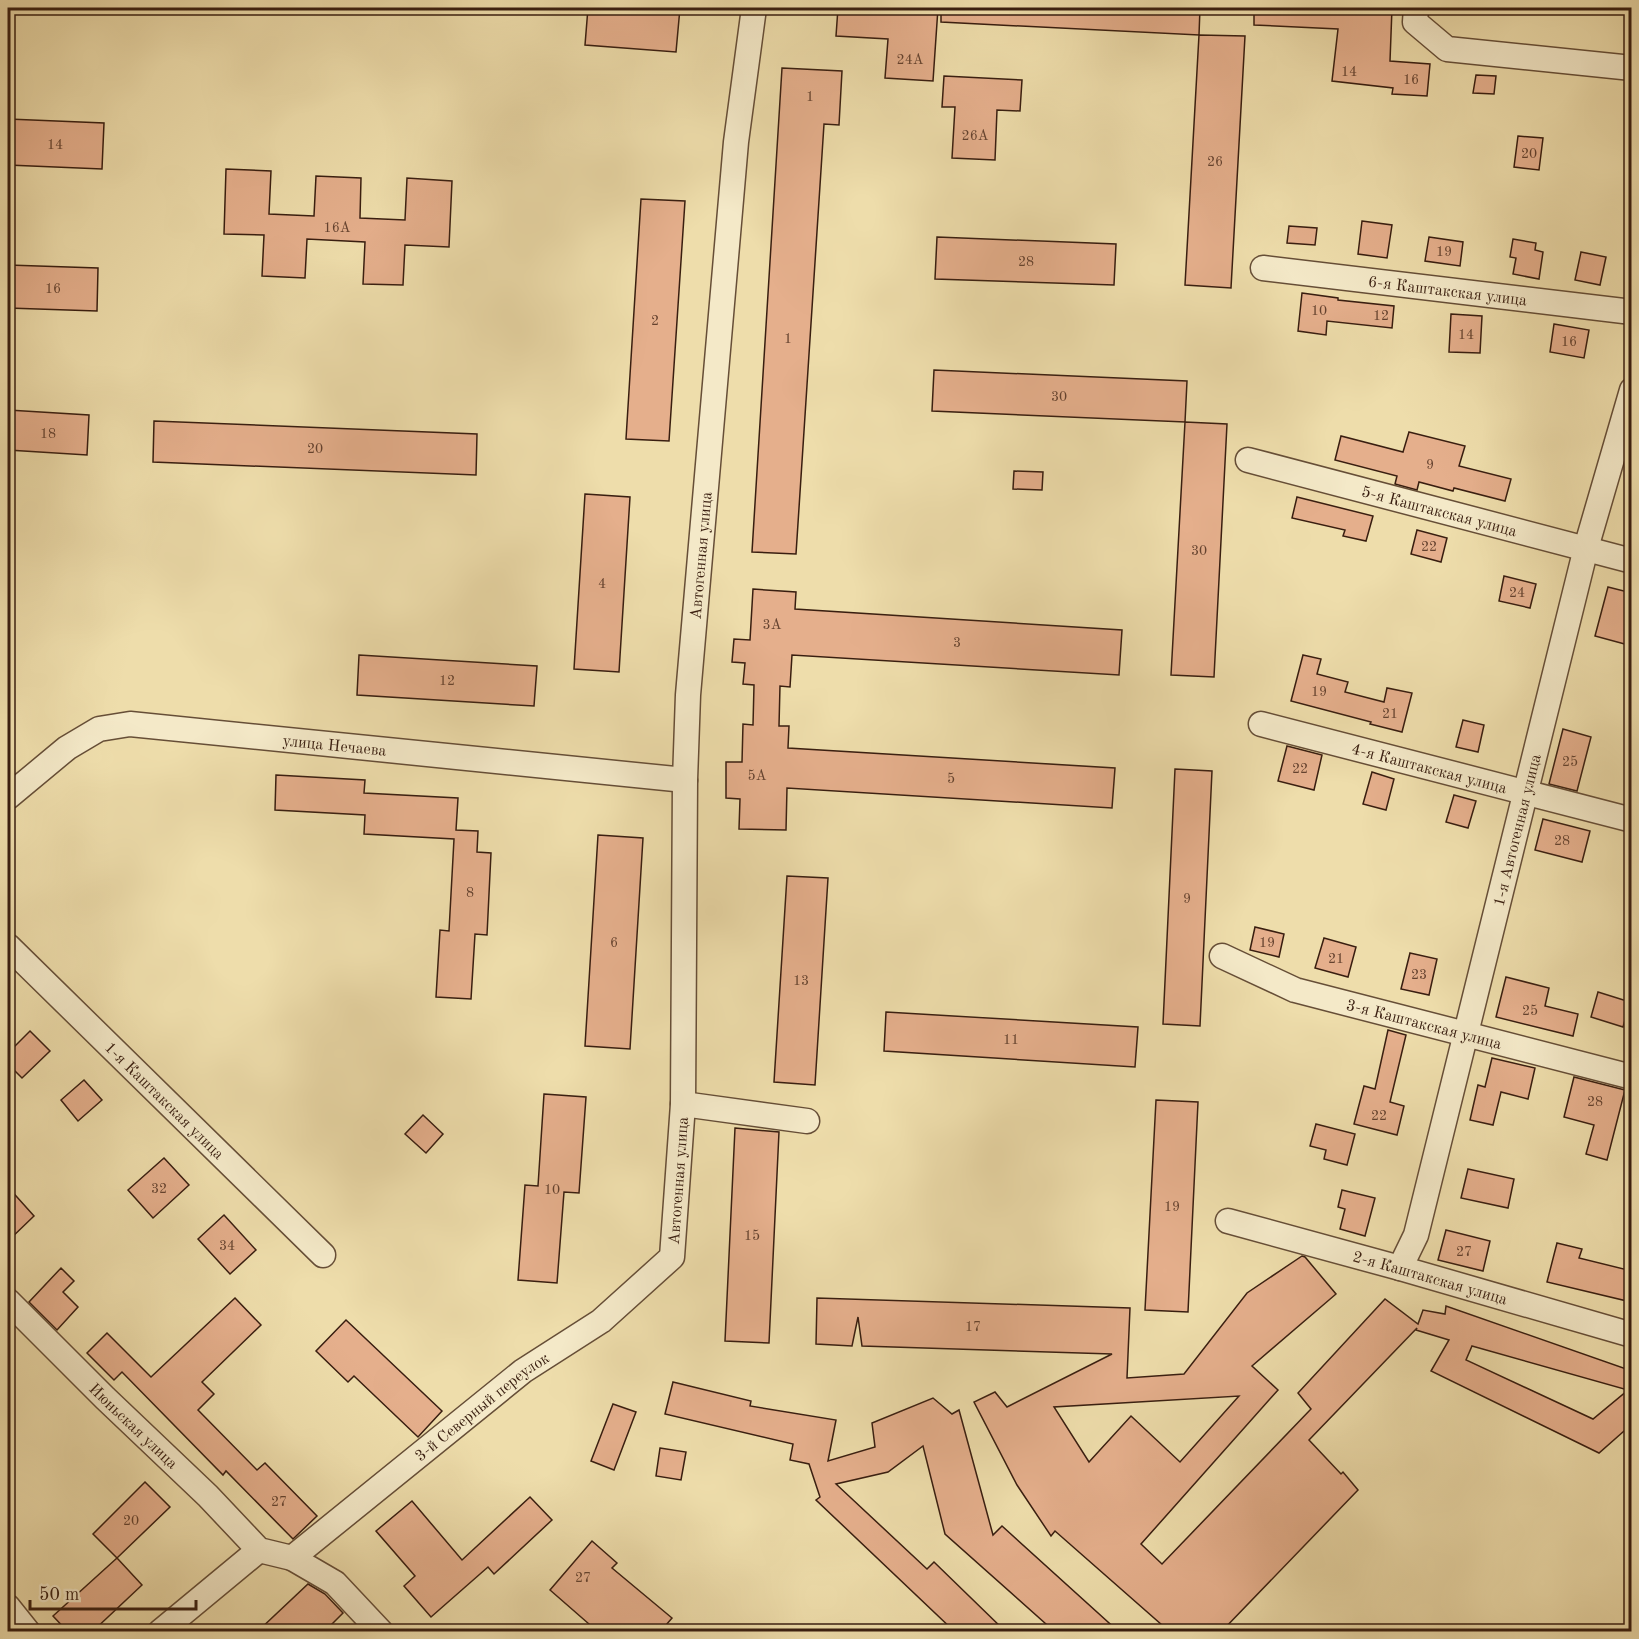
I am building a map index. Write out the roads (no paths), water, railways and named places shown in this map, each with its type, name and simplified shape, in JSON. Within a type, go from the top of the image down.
[{"type":"street","name":"Автогенная улица","points":[[672,1257],[683,1104],[685,780],[693,621],[736,142],[754,8]]},
{"type":"street","points":[[1416,8],[1415,22],[1447,49],[1632,68]]},
{"type":"street","name":"6-я Каштакская улица","points":[[1263,267],[1632,312]]},
{"type":"street","name":"1-я Автогенная улица","points":[[1400,1268],[1416,1235],[1586,548],[1632,390]]},
{"type":"street","name":"5-я Каштакская улица","points":[[1248,460],[1632,561]]},
{"type":"street","name":"улица Нечаева","points":[[8,796],[67,748],[99,729],[130,724],[685,780]]},
{"type":"street","name":"4-я Каштакская улица","points":[[1261,724],[1632,820]]},
{"type":"street","name":"1-я Каштакская улица","points":[[8,946],[323,1255]]},
{"type":"street","name":"3-я Каштакская улица","points":[[1222,957],[1294,990],[1632,1077]]},
{"type":"street","name":"Автогенная улица","points":[[683,1104],[807,1121]]},
{"type":"street","name":"2-я Каштакская улица","points":[[1228,1221],[1632,1335]]},
{"type":"street","name":"3-й Северный переулок","points":[[292,1558],[523,1371],[601,1321],[672,1257]]},
{"type":"street","name":"Июньская улица","points":[[8,1301],[208,1496],[259,1550]]},
{"type":"street","points":[[160,1632],[259,1550],[292,1558],[335,1582],[381,1632]]},
{"type":"street","points":[[8,1607],[28,1632]]}]
